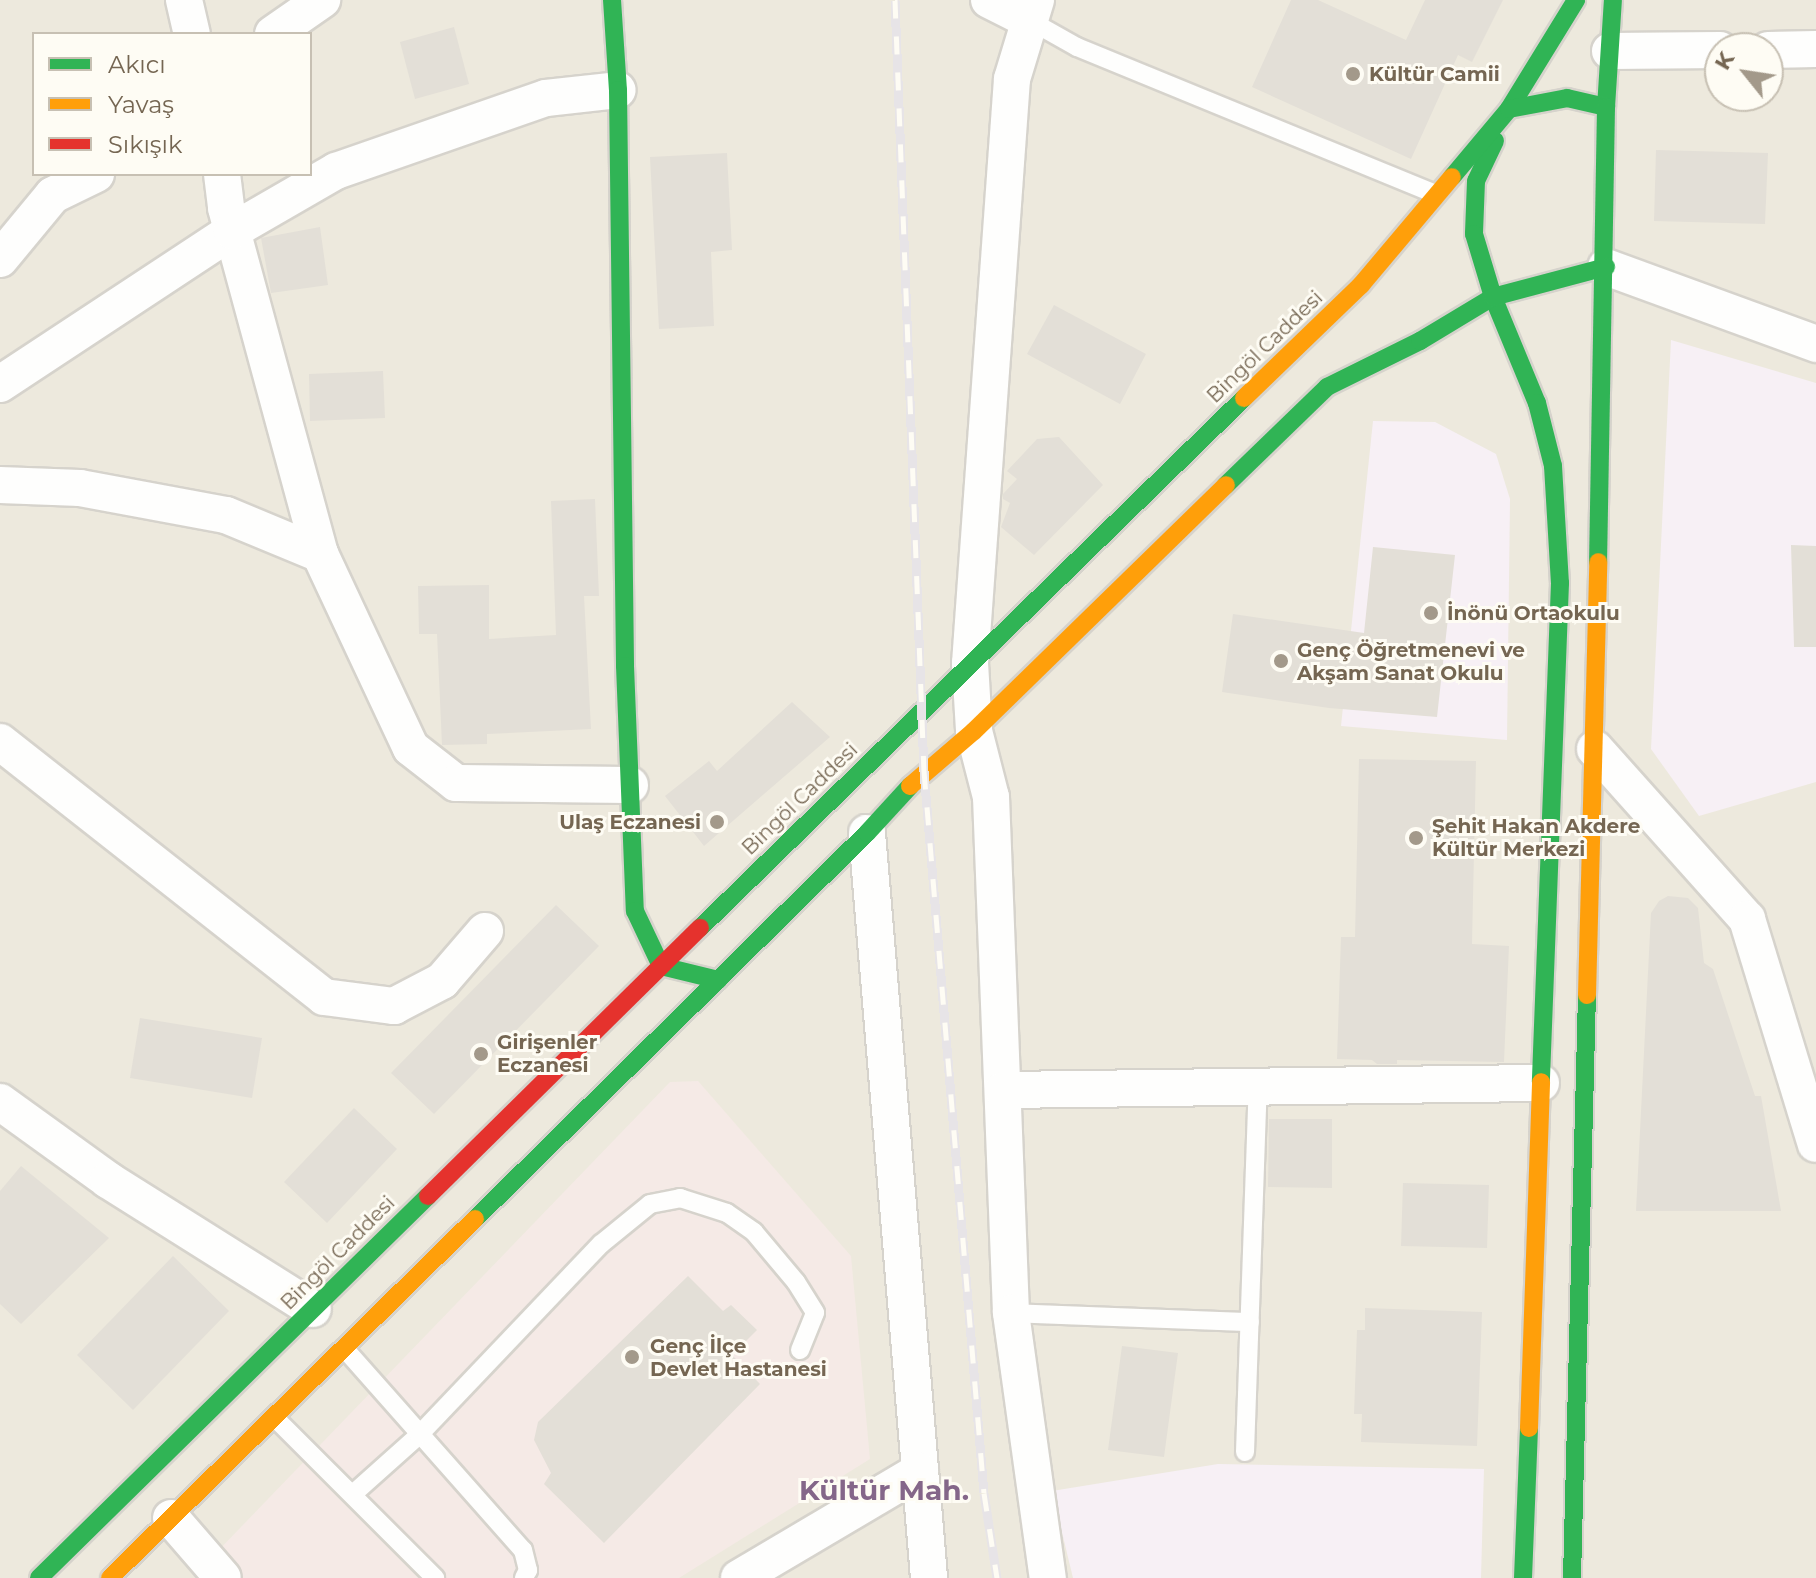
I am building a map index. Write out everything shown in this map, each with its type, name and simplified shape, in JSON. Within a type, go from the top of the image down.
[{"type":"main road","points":[[612,0],[618,90],[625,666],[635,911],[661,966],[718,980]]},
{"type":"main road","points":[[1572,1578],[1595,749],[1606,267],[1606,107],[1613,0]]},
{"type":"main road","points":[[1523,1578],[1560,583],[1554,481],[1537,403],[1493,297],[1474,234],[1476,181],[1509,109],[1567,3]]},
{"type":"main road","points":[[1509,109],[1567,98],[1606,107]]},
{"type":"main road","name":"Bingöl Caddesi","points":[[39,1578],[970,663],[1361,285],[1509,109]]},
{"type":"main road","points":[[110,1578],[867,833],[924,771],[974,731],[1327,387],[1420,341],[1493,297],[1606,267]]},
{"type":"street","points":[[184,0],[192,32]]},
{"type":"street","points":[[276,32],[322,0]]},
{"type":"street","points":[[989,0],[1032,10],[1012,79],[970,663],[974,731],[991,797],[1011,1313],[1048,1578]]},
{"type":"street","points":[[1784,50],[1816,49]]},
{"type":"street","points":[[1610,51],[1704,50]]},
{"type":"street","points":[[0,384],[232,231],[336,171],[546,98],[618,90]]},
{"type":"street","points":[[0,259],[53,195],[92,176]]},
{"type":"street","points":[[222,176],[232,231],[320,554],[411,748],[456,783],[630,785]]},
{"type":"street","points":[[1606,267],[1816,344]]},
{"type":"street","points":[[0,485],[80,488],[226,515],[320,554]]},
{"type":"street","points":[[0,742],[324,997],[394,1006],[442,981],[485,931]]},
{"type":"street","points":[[1595,749],[1747,919],[1816,1144]]},
{"type":"street","points":[[867,833],[929,1578]]},
{"type":"street","points":[[1003,1090],[1541,1083]]},
{"type":"street","points":[[1,1096],[108,1180],[313,1309]]},
{"type":"street","points":[[739,1578],[920,1471]]},
{"type":"street","points":[[171,1518],[223,1578]]},
{"type":"lane","points":[[1032,10],[1077,47],[1437,195]]},
{"type":"lane","points":[[1245,1452],[1258,1086]]},
{"type":"lane","points":[[353,1494],[419,1435],[601,1244],[650,1204],[680,1198],[727,1213],[754,1232],[796,1282],[815,1313],[800,1350]]},
{"type":"lane","points":[[1011,1313],[1250,1322]]},
{"type":"lane","points":[[344,1348],[523,1550],[528,1570],[524,1578]]},
{"type":"lane","points":[[274,1417],[435,1578]]},
{"type":"shaded area","points":[[0,0],[1816,0],[1816,1578],[0,1578]]},
{"type":"shaded area","points":[[1671,340],[1816,383],[1816,782],[1699,816],[1651,749]]},
{"type":"shaded area","name":"İnönü Ortaokulu","points":[[1373,421],[1435,422],[1496,454],[1510,499],[1507,740],[1341,726]]},
{"type":"shaded area","name":"Genç İlçe Devlet Hastanesi","points":[[698,1081],[851,1256],[870,1459],[679,1578],[234,1578],[214,1555],[670,1082]]},
{"type":"shaded area","points":[[1218,1464],[1484,1469],[1481,1578],[1073,1578],[1052,1491]]},
{"type":"building","name":"Kültür Camii","points":[[1291,0],[1318,0],[1406,40],[1425,0],[1503,0],[1472,62],[1458,55],[1411,159],[1252,87]]},
{"type":"building","points":[[454,27],[469,84],[415,99],[400,42]]},
{"type":"building","points":[[1656,150],[1768,153],[1765,224],[1654,221]]},
{"type":"building","points":[[727,153],[732,250],[711,252],[714,326],[659,329],[650,157]]},
{"type":"building","points":[[320,227],[328,285],[271,293],[261,238]]},
{"type":"building","points":[[1054,305],[1146,354],[1120,404],[1027,354]]},
{"type":"building","points":[[383,371],[385,418],[310,421],[309,374]]},
{"type":"building","points":[[1059,437],[1103,485],[1034,555],[1001,527],[1010,503],[1003,499],[1003,494],[1017,479],[1007,471],[1037,439]]},
{"type":"building","points":[[595,499],[599,596],[584,596],[591,729],[487,734],[487,744],[442,745],[437,634],[419,634],[418,586],[489,585],[489,639],[556,635],[551,501]]},
{"type":"building","points":[[1791,545],[1816,546],[1816,647],[1794,647]]},
{"type":"building","points":[[1373,547],[1455,555],[1437,717],[1329,708],[1222,692],[1233,614],[1364,633]]},
{"type":"building","points":[[792,702],[830,737],[704,846],[665,796],[709,761],[717,771]]},
{"type":"building","points":[[1359,759],[1476,761],[1472,944],[1509,946],[1504,1062],[1397,1060],[1397,1064],[1377,1064],[1372,1060],[1337,1059],[1341,937],[1355,937]]},
{"type":"building","points":[[1668,896],[1688,898],[1698,908],[1704,963],[1713,969],[1755,1096],[1761,1096],[1781,1211],[1636,1211],[1651,913],[1659,901]]},
{"type":"building","points":[[556,905],[599,946],[434,1114],[391,1073]]},
{"type":"building","points":[[140,1018],[262,1038],[252,1098],[130,1078]]},
{"type":"building","points":[[354,1108],[397,1149],[327,1223],[284,1182]]},
{"type":"building","points":[[1269,1119],[1332,1119],[1332,1188],[1268,1187]]},
{"type":"building","points":[[21,1166],[109,1238],[21,1324],[0,1304],[0,1191]]},
{"type":"building","points":[[1403,1183],[1489,1185],[1487,1248],[1401,1246]]},
{"type":"building","points":[[173,1256],[229,1311],[133,1410],[77,1355]]},
{"type":"building","points":[[688,1276],[723,1311],[731,1305],[757,1330],[732,1355],[760,1384],[604,1543],[544,1484],[551,1473],[534,1440],[538,1422]]},
{"type":"building","points":[[1365,1308],[1482,1312],[1477,1446],[1361,1442],[1362,1414],[1354,1414],[1357,1330],[1365,1330]]},
{"type":"building","points":[[1122,1346],[1178,1353],[1164,1457],[1108,1450]]},
{"type":"railway","points":[[895,0],[924,771],[984,1493],[997,1578]]},
{"type":"traffic: fast","points":[[612,0],[618,90],[625,666],[635,911],[661,966],[718,980]]},
{"type":"traffic: fast","points":[[1509,109],[1576,0]]},
{"type":"traffic: fast","points":[[1606,107],[1613,0]]},
{"type":"traffic: fast","points":[[1452,177],[1509,109],[1567,98],[1606,107],[1598,562]]},
{"type":"traffic: fast","points":[[1495,141],[1476,181],[1474,234],[1493,297],[1537,403],[1553,466],[1560,583],[1541,1082]]},
{"type":"traffic: fast","points":[[1226,485],[1327,387],[1420,341],[1493,297],[1606,267]]},
{"type":"traffic: fast","points":[[700,928],[1244,398]]},
{"type":"traffic: fast","points":[[475,1219],[867,833],[910,786]]},
{"type":"traffic: fast","points":[[1572,1578],[1587,995]]},
{"type":"traffic: fast","points":[[39,1578],[428,1196]]},
{"type":"traffic: fast","points":[[1523,1578],[1529,1428]]},
{"type":"traffic: slow","points":[[1244,398],[1361,285],[1452,177]]},
{"type":"traffic: slow","points":[[910,786],[974,731],[1226,485]]},
{"type":"traffic: slow","points":[[1587,995],[1598,562]]},
{"type":"traffic: slow","points":[[1529,1428],[1541,1082]]},
{"type":"traffic: slow","points":[[110,1578],[475,1219]]},
{"type":"traffic: jam","points":[[428,1196],[700,928]]},
{"type":"place","name":"Kültür Camii","points":[[1353,74]]},
{"type":"place","name":"İnönü Ortaokulu","points":[[1431,613]]},
{"type":"place","name":"Genç Öğretmenevi ve Akşam Sanat Okulu","points":[[1281,661]]},
{"type":"place","name":"Ulaş Eczanesi","points":[[717,822]]},
{"type":"place","name":"Şehit Hakan Akdere Kültür Merkezi","points":[[1416,838]]},
{"type":"place","name":"Girişenler Eczanesi","points":[[481,1054]]},
{"type":"place","name":"Genç İlçe Devlet Hastanesi","points":[[632,1357]]},
{"type":"district","name":"Kültür Mah.","points":[[884,1490]]}]
